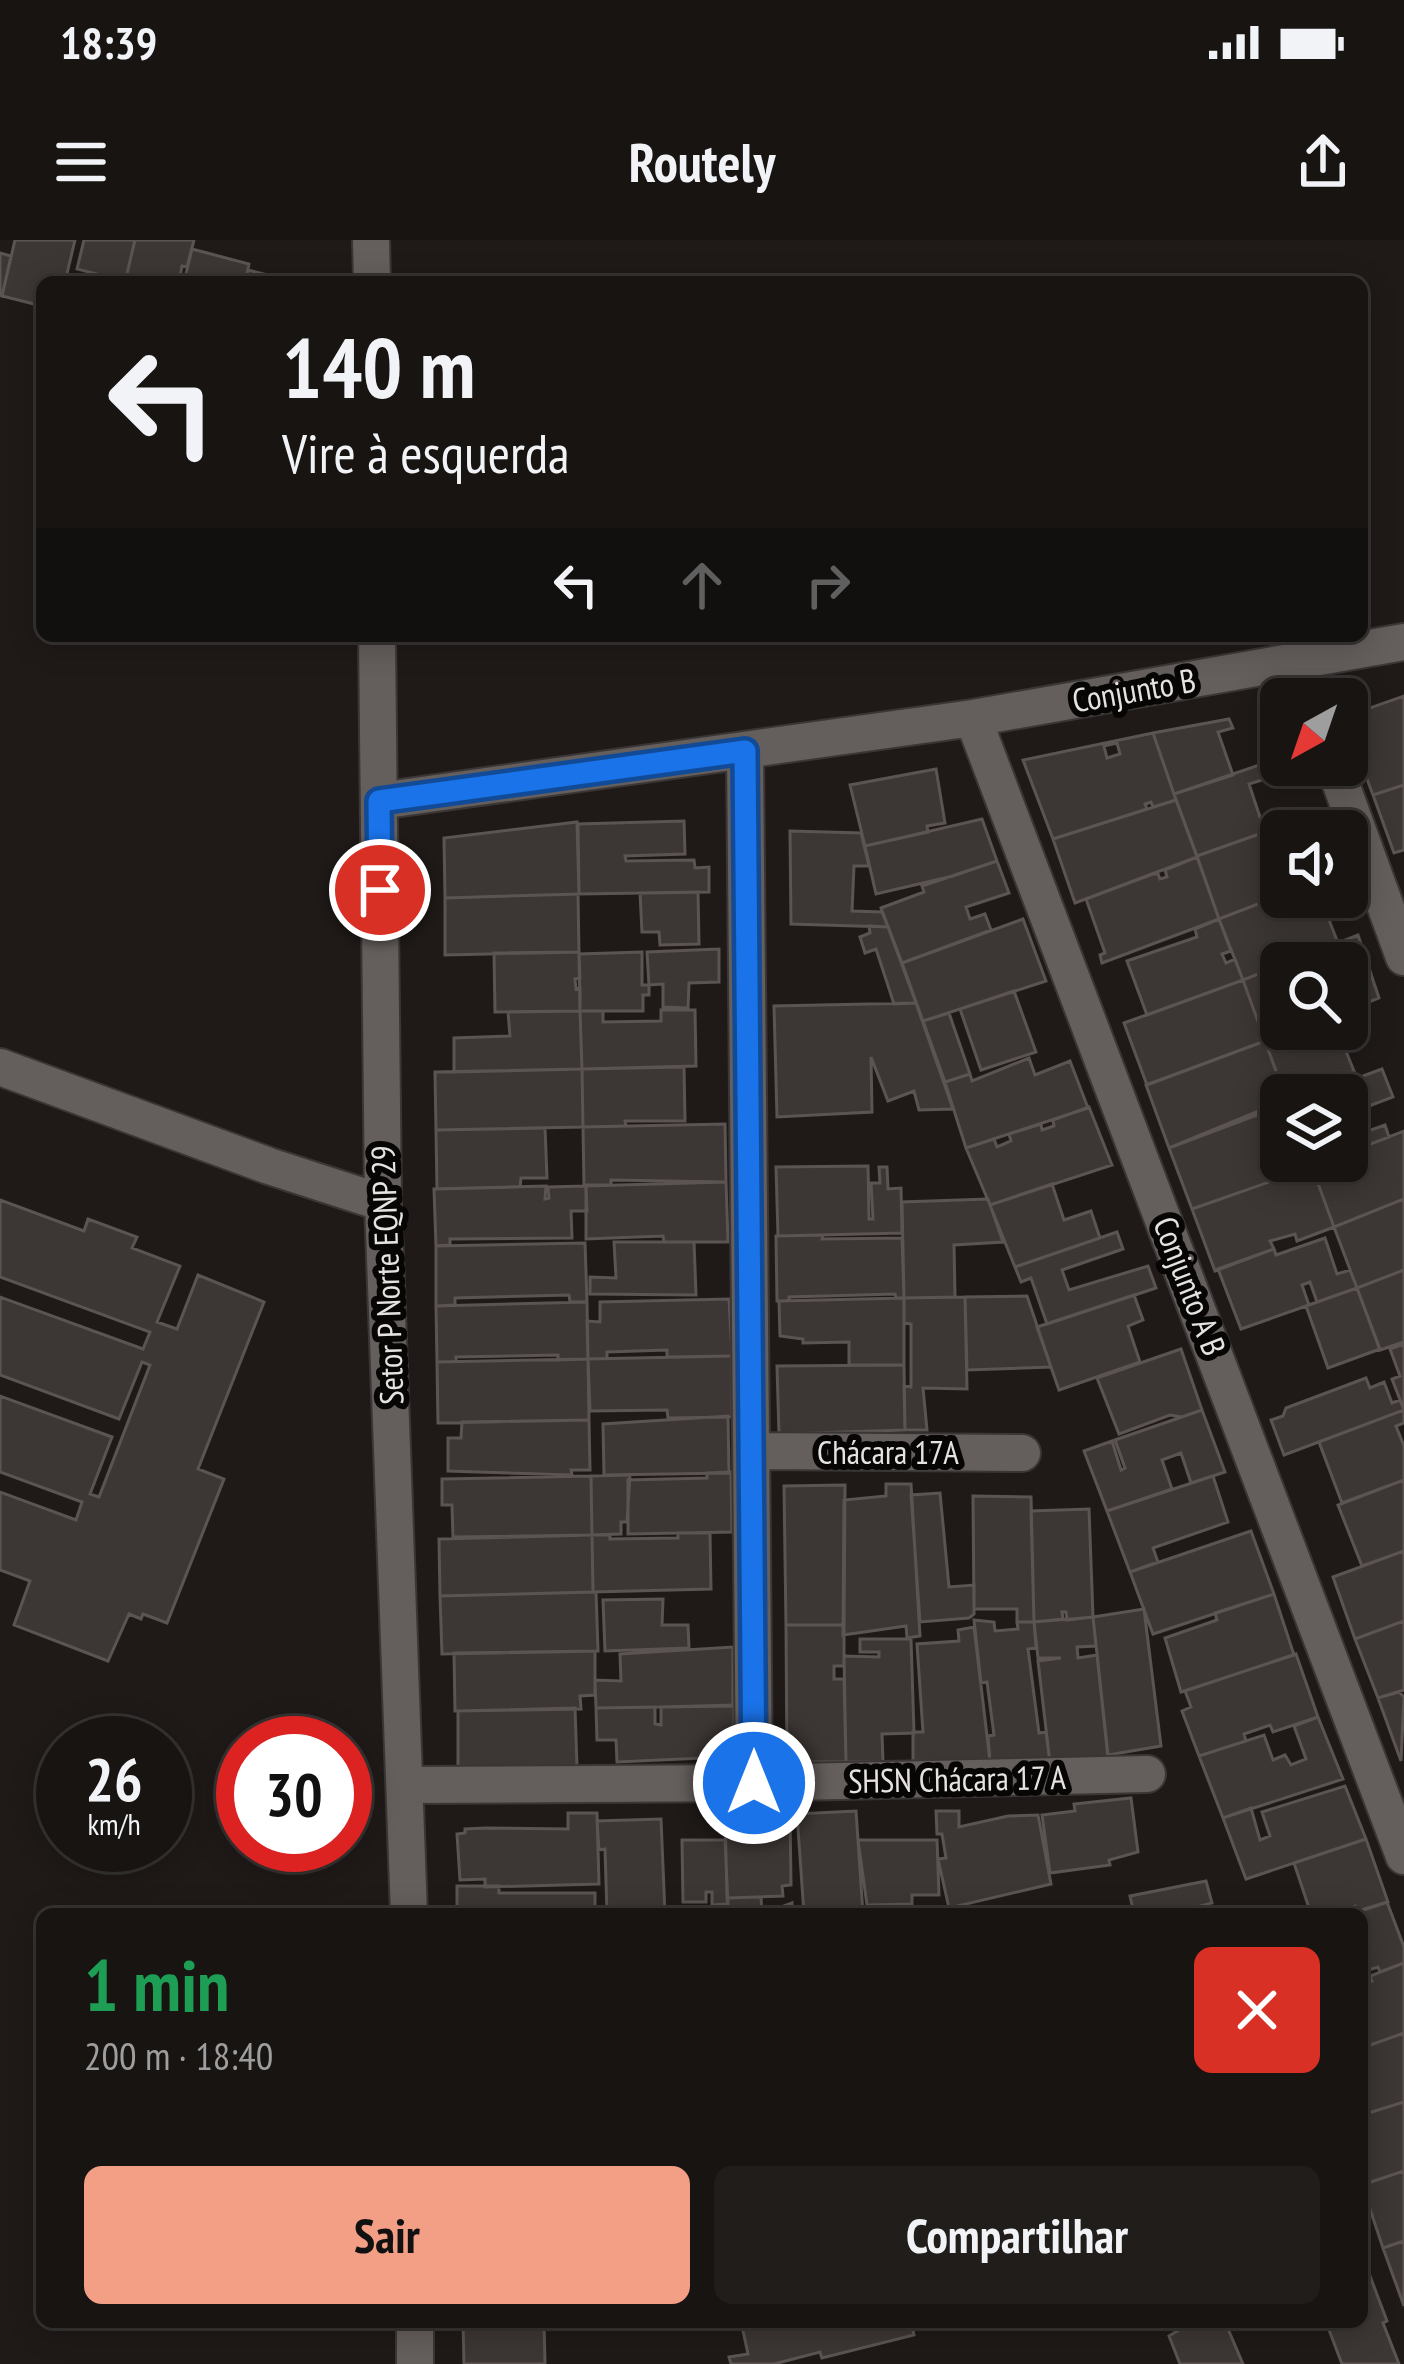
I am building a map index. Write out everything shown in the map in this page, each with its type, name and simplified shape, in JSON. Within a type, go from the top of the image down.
[{"type":"street","points":[[371,240],[372,276]]},
{"type":"street","name":"Setor P Norte EQNP 29","points":[[376,642],[383,1203],[409,1908]]},
{"type":"street","name":"Conjunto B","points":[[379,801],[973,718],[1404,643]]},
{"type":"street","points":[[1296,662],[1302,678]]},
{"type":"street","name":"Conjunto A B","points":[[973,718],[1404,1856]]},
{"type":"street","points":[[745,751],[754,1783]]},
{"type":"street","points":[[1342,786],[1404,957]]},
{"type":"street","points":[[0,1066],[383,1203]]},
{"type":"street","name":"Chácara 17A","points":[[754,1451],[1022,1453]]},
{"type":"street","name":"SHSN Chácara 17 A","points":[[407,1785],[1147,1774]]},
{"type":"street","points":[[415,2328],[416,2364]]},
{"type":"building","points":[[15,240],[75,240],[66,276],[36,276],[36,304],[2,296]]},
{"type":"building","points":[[84,240],[135,240],[126,276],[96,276],[77,269]]},
{"type":"building","points":[[135,240],[194,240],[180,276],[126,276]]},
{"type":"building","points":[[192,249],[249,264],[246,276],[185,276]]},
{"type":"building","points":[[0,253],[11,256],[2,296],[0,295]]},
{"type":"building","points":[[1404,696],[1404,785],[1373,795],[1368,782],[1368,709]]},
{"type":"building","points":[[1229,719],[1233,728],[1218,732],[1233,775],[1174,794],[1153,733]]},
{"type":"building","points":[[1153,733],[1176,800],[1153,807],[1151,802],[1145,804],[1147,809],[1053,839],[1023,760]],"holes":[[[1117,743],[1120,754],[1107,758],[1104,746]]]},
{"type":"building","points":[[1260,765],[1260,781],[1249,784],[1260,817],[1260,834],[1197,856],[1174,794]]},
{"type":"building","points":[[936,769],[945,823],[927,826],[928,832],[865,846],[850,785]]},
{"type":"building","points":[[1404,785],[1404,850],[1394,853],[1373,795]]},
{"type":"building","points":[[1176,800],[1197,857],[1075,903],[1053,839]]},
{"type":"building","points":[[982,819],[997,861],[876,894],[865,846]]},
{"type":"building","points":[[684,821],[685,854],[625,856],[626,861],[694,860],[695,868],[709,867],[709,892],[579,894],[578,824]]},
{"type":"building","points":[[577,822],[579,894],[445,898],[444,838]]},
{"type":"building","points":[[790,831],[861,833],[869,866],[854,866],[852,911],[882,912],[888,927],[791,924]]},
{"type":"building","points":[[1260,834],[1260,903],[1219,919],[1197,856]]},
{"type":"building","points":[[1197,857],[1219,919],[1102,963],[1100,955],[1105,953],[1086,899],[1153,874],[1167,877],[1165,870]]},
{"type":"building","points":[[997,861],[1009,893],[966,907],[970,919],[985,914],[991,930],[902,963],[881,908],[924,892],[922,886]]},
{"type":"building","points":[[698,892],[699,944],[660,945],[659,932],[642,932],[640,893]]},
{"type":"building","points":[[578,894],[579,952],[445,955],[445,898]]},
{"type":"building","points":[[1260,903],[1260,918],[1328,918],[1338,942],[1260,942],[1260,973],[1243,980],[1219,919]]},
{"type":"building","points":[[1023,919],[1046,981],[923,1021],[902,963]]},
{"type":"building","points":[[1219,919],[1231,951],[1222,954],[1226,963],[1235,959],[1243,980],[1147,1015],[1127,961],[1197,937],[1195,929]]},
{"type":"building","points":[[869,926],[888,927],[916,1003],[894,1004],[876,949],[865,953],[860,937],[870,933]]},
{"type":"building","points":[[719,949],[719,982],[689,983],[688,1008],[663,1007],[663,984],[649,985],[647,952]]},
{"type":"building","points":[[579,952],[580,978],[575,979],[580,1011],[495,1012],[494,953]]},
{"type":"building","points":[[642,952],[642,985],[649,985],[643,1011],[580,1011],[579,954]]},
{"type":"building","points":[[1368,965],[1379,998],[1368,1002]]},
{"type":"building","points":[[1260,973],[1260,1027],[1243,980]]},
{"type":"building","points":[[1243,980],[1260,1027],[1260,1043],[1147,1085],[1124,1023]]},
{"type":"building","points":[[1014,991],[1036,1052],[981,1070],[960,1009]]},
{"type":"building","points":[[916,1003],[953,1109],[919,1110],[914,1091],[888,1101],[871,1057],[872,1112],[777,1117],[774,1006]]},
{"type":"building","points":[[661,1010],[695,1010],[696,1066],[582,1069],[580,1011],[603,1011],[603,1022],[661,1021]]},
{"type":"building","points":[[580,1011],[582,1069],[454,1072],[454,1038],[510,1036],[508,1012]]},
{"type":"building","points":[[949,1013],[970,1074],[945,1082],[923,1021]]},
{"type":"building","points":[[1260,1043],[1260,1050],[1268,1050],[1277,1074],[1260,1074],[1260,1111],[1169,1148],[1146,1085]]},
{"type":"building","points":[[1268,1050],[1346,1050],[1354,1071],[1345,1074],[1277,1074]]},
{"type":"building","points":[[1029,1058],[1035,1075],[1070,1061],[1088,1108],[966,1148],[945,1082],[970,1074],[972,1081]]},
{"type":"building","points":[[684,1067],[685,1121],[583,1127],[582,1069]]},
{"type":"building","points":[[582,1069],[583,1127],[436,1130],[435,1072]]},
{"type":"building","points":[[1382,1069],[1393,1097],[1368,1106],[1368,1074]]},
{"type":"building","points":[[1089,1107],[1112,1165],[990,1205],[966,1148],[994,1139],[997,1147],[1011,1141],[1009,1134],[1041,1124],[1042,1130],[1054,1126],[1053,1120]]},
{"type":"building","points":[[1260,1114],[1260,1182],[1269,1182],[1192,1209],[1169,1148]]},
{"type":"building","points":[[725,1124],[726,1182],[611,1180],[611,1185],[584,1185],[583,1127]]},
{"type":"building","points":[[1385,1125],[1389,1137],[1368,1145],[1368,1131]]},
{"type":"building","points":[[545,1128],[547,1178],[521,1178],[520,1187],[437,1189],[436,1130]]},
{"type":"building","points":[[1404,1131],[1404,1199],[1334,1227],[1318,1182],[1368,1182],[1368,1145]]},
{"type":"building","points":[[868,1166],[869,1219],[873,1219],[871,1183],[880,1183],[879,1167],[887,1167],[888,1189],[901,1188],[902,1233],[778,1236],[776,1167]]},
{"type":"building","points":[[726,1182],[728,1242],[664,1242],[663,1236],[586,1239],[586,1186]]},
{"type":"building","points":[[1269,1182],[1318,1182],[1334,1227],[1297,1241],[1295,1234],[1270,1241],[1274,1249],[1215,1271],[1192,1209]]},
{"type":"building","points":[[1052,1184],[1064,1220],[1091,1211],[1100,1238],[1015,1267],[990,1205]]},
{"type":"building","points":[[546,1186],[545,1199],[549,1198],[548,1187],[586,1186],[587,1211],[571,1211],[572,1238],[450,1239],[450,1245],[436,1246],[434,1189]]},
{"type":"building","points":[[988,1199],[1003,1242],[954,1245],[955,1297],[904,1298],[902,1202]]},
{"type":"building","points":[[1404,1199],[1404,1270],[1357,1288],[1334,1227]]},
{"type":"building","points":[[0,1200],[84,1231],[88,1219],[137,1237],[132,1248],[180,1266],[157,1322],[177,1329],[198,1275],[264,1302],[198,1469],[224,1479],[167,1623],[129,1614],[108,1661],[14,1625],[30,1581],[0,1570],[0,1492],[76,1520],[82,1502],[0,1472],[0,1396],[112,1437],[90,1494],[99,1497],[150,1365],[142,1362],[119,1419],[0,1375],[0,1297],[143,1349],[150,1332],[0,1277]]},
{"type":"building","points":[[1117,1232],[1123,1249],[1062,1270],[1069,1290],[1148,1266],[1156,1288],[1047,1324],[1031,1278],[1021,1282],[1015,1267]]},
{"type":"building","points":[[823,1235],[822,1239],[902,1238],[904,1298],[895,1294],[777,1301],[776,1236]]},
{"type":"building","points":[[1325,1238],[1337,1274],[1350,1270],[1357,1288],[1317,1302],[1310,1282],[1302,1285],[1309,1305],[1241,1329],[1218,1269],[1274,1249],[1276,1255]]},
{"type":"building","points":[[614,1242],[694,1242],[696,1295],[590,1294],[590,1277],[616,1278]]},
{"type":"building","points":[[585,1243],[587,1302],[570,1302],[569,1295],[455,1298],[455,1305],[436,1306],[436,1246]]},
{"type":"building","points":[[1404,1270],[1404,1342],[1380,1350],[1357,1288]]},
{"type":"building","points":[[1357,1288],[1380,1349],[1328,1368],[1306,1306]]},
{"type":"building","points":[[1134,1295],[1143,1320],[1128,1326],[1140,1362],[1059,1390],[1037,1327]]},
{"type":"building","points":[[1027,1296],[1051,1367],[967,1370],[965,1297]]},
{"type":"building","points":[[965,1297],[967,1389],[923,1388],[927,1430],[905,1430],[911,1324],[904,1323],[904,1298]]},
{"type":"building","points":[[904,1298],[904,1365],[849,1365],[849,1342],[803,1343],[803,1339],[780,1336],[779,1301]]},
{"type":"building","points":[[729,1299],[732,1356],[667,1357],[667,1350],[607,1352],[607,1359],[588,1359],[587,1321],[600,1322],[600,1302]]},
{"type":"building","points":[[587,1302],[588,1359],[456,1357],[456,1362],[437,1362],[436,1306]]},
{"type":"building","points":[[1404,1344],[1404,1410],[1392,1379],[1400,1376],[1390,1349]]},
{"type":"building","points":[[1181,1349],[1202,1410],[1182,1417],[1170,1415],[1119,1434],[1097,1378]]},
{"type":"building","points":[[732,1356],[732,1417],[668,1418],[667,1410],[590,1411],[588,1359]]},
{"type":"building","points":[[588,1359],[589,1420],[438,1423],[437,1362]]},
{"type":"building","points":[[904,1365],[905,1430],[779,1434],[777,1366]]},
{"type":"building","points":[[1366,1378],[1370,1388],[1384,1382],[1392,1403],[1400,1400],[1404,1410],[1284,1455],[1271,1420],[1283,1416],[1286,1408]]},
{"type":"building","points":[[1202,1410],[1225,1472],[1191,1483],[1181,1453],[1162,1460],[1172,1489],[1107,1511],[1084,1451],[1112,1441],[1121,1470],[1125,1468],[1115,1440]]},
{"type":"building","points":[[1404,1410],[1404,1423],[1396,1426],[1404,1446],[1404,1480],[1342,1503],[1319,1442]]},
{"type":"building","points":[[728,1416],[729,1473],[604,1475],[603,1424]]},
{"type":"building","points":[[589,1420],[590,1470],[571,1470],[572,1475],[448,1471],[448,1438],[461,1438],[462,1422]]},
{"type":"building","points":[[731,1472],[732,1532],[628,1534],[628,1480],[707,1478],[707,1473]]},
{"type":"building","points":[[630,1475],[627,1522],[621,1522],[621,1534],[592,1535],[591,1476]]},
{"type":"building","points":[[591,1476],[592,1535],[453,1537],[452,1505],[442,1505],[442,1479]]},
{"type":"building","points":[[1213,1476],[1228,1522],[1153,1548],[1158,1562],[1130,1572],[1107,1511]]},
{"type":"building","points":[[1404,1480],[1404,1551],[1362,1566],[1338,1505]]},
{"type":"building","points":[[886,1484],[911,1484],[920,1636],[907,1638],[906,1626],[843,1635],[844,1500],[886,1496]]},
{"type":"building","points":[[845,1485],[844,1625],[786,1625],[784,1486]]},
{"type":"building","points":[[940,1493],[949,1587],[974,1585],[974,1614],[920,1622],[911,1495]]},
{"type":"building","points":[[973,1496],[1031,1497],[1034,1622],[1017,1622],[1017,1609],[974,1609]]},
{"type":"building","points":[[1089,1509],[1093,1617],[1067,1620],[1062,1612],[1063,1619],[1034,1622],[1031,1511]]},
{"type":"building","points":[[1251,1531],[1274,1594],[1153,1634],[1130,1572]]},
{"type":"building","points":[[678,1533],[710,1533],[711,1589],[593,1592],[592,1535],[678,1538]]},
{"type":"building","points":[[592,1535],[593,1592],[440,1596],[439,1539]]},
{"type":"building","points":[[1404,1551],[1404,1621],[1355,1639],[1333,1577]]},
{"type":"building","points":[[596,1592],[598,1651],[442,1654],[440,1596]]},
{"type":"building","points":[[1274,1594],[1294,1655],[1181,1692],[1165,1638],[1217,1620],[1215,1613]]},
{"type":"building","points":[[663,1599],[662,1625],[688,1625],[689,1648],[605,1651],[603,1600]]},
{"type":"building","points":[[1144,1609],[1161,1746],[1108,1755],[1093,1617]]},
{"type":"building","points":[[1093,1617],[1096,1646],[1077,1647],[1078,1658],[1097,1655],[1108,1758],[1050,1763],[1038,1661],[1061,1658],[1038,1658],[1034,1622]]},
{"type":"building","points":[[974,1620],[994,1622],[995,1631],[1018,1629],[1017,1622],[1034,1622],[1036,1648],[1028,1649],[1039,1733],[1046,1732],[1050,1763],[990,1761],[988,1736],[994,1735],[987,1682],[981,1683]]},
{"type":"building","points":[[1404,1621],[1404,1690],[1378,1698],[1355,1639]]},
{"type":"building","points":[[786,1625],[844,1625],[844,1666],[834,1666],[834,1679],[844,1679],[846,1762],[787,1762]]},
{"type":"building","points":[[974,1627],[990,1761],[913,1761],[913,1732],[923,1732],[917,1644],[959,1641],[958,1630]]},
{"type":"building","points":[[860,1639],[911,1639],[914,1733],[882,1734],[883,1762],[846,1762],[844,1656],[879,1657],[879,1652],[860,1652]]},
{"type":"building","points":[[733,1647],[733,1706],[596,1708],[595,1680],[621,1681],[620,1654]]},
{"type":"building","points":[[595,1651],[595,1695],[580,1696],[581,1709],[455,1711],[454,1653]]},
{"type":"building","points":[[1296,1654],[1318,1717],[1273,1732],[1270,1725],[1244,1734],[1246,1741],[1199,1756],[1182,1711],[1191,1707],[1185,1691]]},
{"type":"building","points":[[1399,1692],[1404,1697],[1401,1761],[1378,1698]]},
{"type":"building","points":[[734,1705],[734,1765],[704,1765],[703,1758],[617,1762],[616,1740],[597,1740],[596,1708],[655,1707],[655,1724],[661,1725],[661,1707]]},
{"type":"building","points":[[575,1708],[577,1767],[458,1770],[458,1711]]},
{"type":"building","points":[[1318,1717],[1343,1779],[1223,1818],[1199,1756],[1264,1735],[1273,1760],[1285,1755],[1291,1765],[1306,1759],[1294,1726]]},
{"type":"building","points":[[1345,1786],[1366,1839],[1246,1879],[1223,1818],[1251,1808],[1260,1840],[1270,1836],[1262,1812]]},
{"type":"building","points":[[1131,1798],[1138,1852],[1109,1860],[1110,1865],[1050,1873],[1042,1815],[1075,1811],[1074,1804]]},
{"type":"building","points":[[856,1811],[863,1908],[804,1908],[797,1814]]},
{"type":"building","points":[[936,1811],[959,1811],[959,1827],[1038,1815],[1051,1884],[949,1908],[938,1859],[946,1858],[942,1834],[937,1834]]},
{"type":"building","points":[[790,1812],[791,1885],[782,1886],[783,1896],[727,1898],[725,1814]]},
{"type":"building","points":[[568,1813],[597,1813],[599,1884],[485,1887],[485,1879],[460,1880],[457,1834],[465,1829],[568,1829]]},
{"type":"building","points":[[661,1819],[665,1908],[607,1908],[605,1849],[599,1850],[597,1821]]},
{"type":"building","points":[[1366,1839],[1388,1902],[1368,1909],[1309,1908],[1294,1863]]},
{"type":"building","points":[[682,1840],[725,1840],[728,1904],[712,1905],[712,1892],[706,1892],[706,1902],[683,1902]]},
{"type":"building","points":[[858,1840],[937,1840],[939,1895],[912,1895],[912,1904],[867,1905]]},
{"type":"building","points":[[1206,1881],[1212,1903],[1193,1908],[1133,1908],[1130,1896]]},
{"type":"building","points":[[457,1886],[499,1886],[499,1893],[595,1893],[595,1908],[457,1908]]},
{"type":"building","points":[[761,1897],[762,1908],[728,1908],[727,1898]]},
{"type":"building","points":[[1387,1902],[1404,1947],[1404,1963],[1380,1972],[1378,1967],[1368,1970],[1368,1908]]},
{"type":"building","points":[[1404,1963],[1404,2033],[1368,2046],[1368,1982],[1372,1981],[1370,1976]]},
{"type":"building","points":[[1404,2033],[1404,2102],[1368,2113],[1368,2046]]},
{"type":"building","points":[[1404,2102],[1404,2171],[1368,2183],[1368,2113]]},
{"type":"building","points":[[1404,2171],[1404,2241],[1383,2248],[1368,2203],[1368,2183]]},
{"type":"building","points":[[1404,2241],[1404,2306],[1383,2248]]},
{"type":"building","points":[[1368,2276],[1399,2364],[1342,2364],[1328,2328],[1368,2328]]},
{"type":"building","points":[[463,2328],[544,2328],[545,2364],[464,2364]]},
{"type":"building","points":[[742,2328],[912,2328],[914,2335],[822,2358],[820,2352],[774,2364],[731,2364],[729,2357],[748,2354]]},
{"type":"building","points":[[1183,2328],[1228,2328],[1243,2364],[1180,2364],[1169,2336]]},
{"type":"route","points":[[380,890],[379,801],[745,751],[754,1783]]}]
